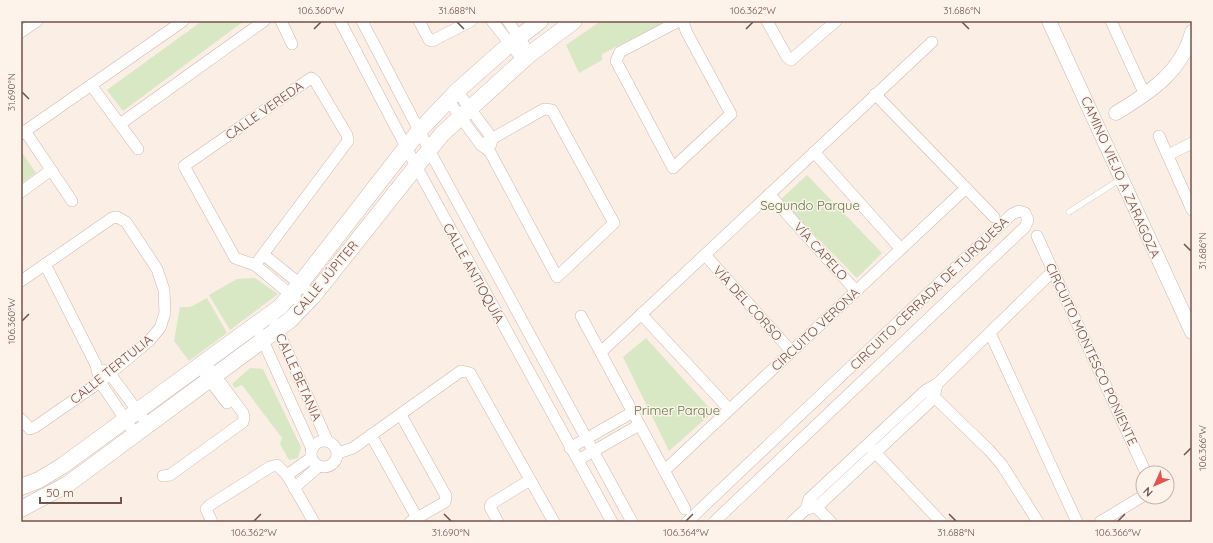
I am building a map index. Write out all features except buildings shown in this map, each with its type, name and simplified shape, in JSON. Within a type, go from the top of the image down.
[{"type":"main road","name":"CALLE JÚPITER","points":[[21,488],[50,474],[256,324],[271,315],[296,290],[407,149],[419,131],[453,96],[514,41],[540,21]]},
{"type":"main road","name":"CALLE JÚPITER","points":[[21,509],[68,484],[278,330],[309,301],[428,150],[466,112],[526,57],[574,21]]},
{"type":"street","points":[[21,32],[37,21]]},
{"type":"street","points":[[72,201],[52,170],[23,133],[183,21]]},
{"type":"street","points":[[120,124],[264,21]]},
{"type":"street","points":[[281,21],[292,44]]},
{"type":"street","name":"CALLE ANTIOQUÍA","points":[[340,21],[416,166],[520,358],[612,522]]},
{"type":"street","name":"CALLE ANTIOQUÍA","points":[[362,21],[428,150],[632,522]]},
{"type":"street","points":[[419,21],[429,40],[432,41],[471,21]]},
{"type":"street","points":[[492,21],[514,41],[526,57]]},
{"type":"street","points":[[508,21],[514,41]]},
{"type":"street","points":[[767,21],[787,57],[791,60],[836,21]]},
{"type":"street","name":"CAMINO VIEJO A ZARAGOZA","points":[[1049,21],[1092,111],[1121,179],[1192,332]]},
{"type":"street","points":[[1110,21],[1145,95]]},
{"type":"street","points":[[679,23],[731,114],[673,168],[616,61],[620,52],[679,23]]},
{"type":"street","points":[[1116,113],[1145,95],[1165,79],[1179,63],[1189,46],[1192,32]]},
{"type":"street","points":[[601,352],[932,42]]},
{"type":"street","name":"CALLE VEREDA","points":[[255,265],[348,141],[347,135],[315,82],[311,78],[184,166],[233,255],[240,260],[255,265],[296,290]]},
{"type":"street","points":[[91,85],[138,149]]},
{"type":"street","points":[[875,94],[994,217]]},
{"type":"street","points":[[453,96],[466,112],[492,138]]},
{"type":"street","points":[[466,112],[486,149],[557,277],[614,223],[552,110],[544,109],[492,138],[486,149]]},
{"type":"street","points":[[1159,136],[1192,210]]},
{"type":"street","points":[[1168,155],[1192,143]]},
{"type":"street","points":[[814,152],[901,249]]},
{"type":"street","points":[[21,192],[52,170]]},
{"type":"street","name":"CIRCUITO VERONA","points":[[664,471],[966,188]]},
{"type":"street","name":"VÍA CAPELO","points":[[769,194],[856,290]]},
{"type":"street","name":"CIRCUITO CERRADA DE TURQUESA","points":[[687,522],[1012,214],[1019,211],[1025,213],[1028,220],[1026,227],[714,522]]},
{"type":"street","name":"CALLE TERTULIA","points":[[21,280],[112,218],[117,218],[126,222],[157,269],[164,290],[165,313],[160,328],[149,342],[100,382],[36,427],[30,429],[21,419]]},
{"type":"street","name":"CIRCUITO MONTESCO PONIENTE","points":[[1038,236],[1053,272],[1142,465]]},
{"type":"street","name":"VÍA DEL CORSO","points":[[704,254],[791,351]]},
{"type":"street","name":"CALLE VEREDA","points":[[264,255],[296,290],[309,301]]},
{"type":"street","points":[[45,264],[96,365],[100,382],[131,415],[141,430]]},
{"type":"street","points":[[792,522],[876,453],[930,394],[937,384],[1053,272]]},
{"type":"street","points":[[641,314],[730,409]]},
{"type":"street","name":"CALLE BETANIA","points":[[271,315],[327,440]]},
{"type":"street","points":[[581,316],[684,509]]},
{"type":"street","name":"CALLE BETANIA","points":[[256,324],[314,458]]},
{"type":"street","points":[[990,333],[1077,522]]},
{"type":"street","points":[[520,358],[537,349]]},
{"type":"street","points":[[163,476],[170,475],[239,426],[238,418],[202,364]]},
{"type":"street","points":[[96,365],[110,374],[131,415],[141,430]]},
{"type":"street","points":[[338,452],[349,451],[461,372],[470,373],[554,522]]},
{"type":"street","points":[[811,505],[868,445],[930,394]]},
{"type":"street","points":[[930,394],[989,450],[1002,465],[1038,522]]},
{"type":"street","points":[[570,448],[633,412]]},
{"type":"street","points":[[371,435],[414,520],[445,502],[446,496],[401,415]]},
{"type":"street","points":[[578,460],[639,425]]},
{"type":"street","points":[[294,488],[314,458],[317,442],[327,440],[334,444],[338,452],[338,457],[332,465],[328,467],[314,458]]},
{"type":"street","points":[[868,445],[941,522]]},
{"type":"street","points":[[287,475],[314,458]]},
{"type":"street","points":[[753,459],[766,473]]},
{"type":"street","points":[[212,522],[206,509],[210,505],[270,467],[280,466],[287,475],[314,522]]},
{"type":"street","points":[[498,522],[490,507],[491,504],[530,480]]},
{"type":"street","points":[[1100,522],[1135,501]]},
{"type":"street","points":[[811,505],[831,522]]},
{"type":"lane","points":[[1069,212],[1121,179]]},
{"type":"green space","points":[[202,21],[244,21],[123,111],[107,90]]},
{"type":"green space","points":[[601,21],[660,21],[661,24],[602,54],[602,60],[579,73],[566,45]]},
{"type":"green space","points":[[21,151],[36,173],[21,184]]},
{"type":"green space","name":"Segundo Parque","points":[[807,175],[882,253],[857,278],[780,200]]},
{"type":"green space","points":[[255,278],[278,294],[230,330],[209,295],[237,279]]},
{"type":"green space","points":[[207,298],[227,333],[189,361],[174,341],[180,307],[190,307]]},
{"type":"green space","name":"Primer Parque","points":[[646,338],[713,412],[669,451],[623,357]]},
{"type":"green space","points":[[250,368],[263,369],[301,447],[298,458],[289,460],[280,444],[282,438],[242,385],[235,388],[232,384]]}]
